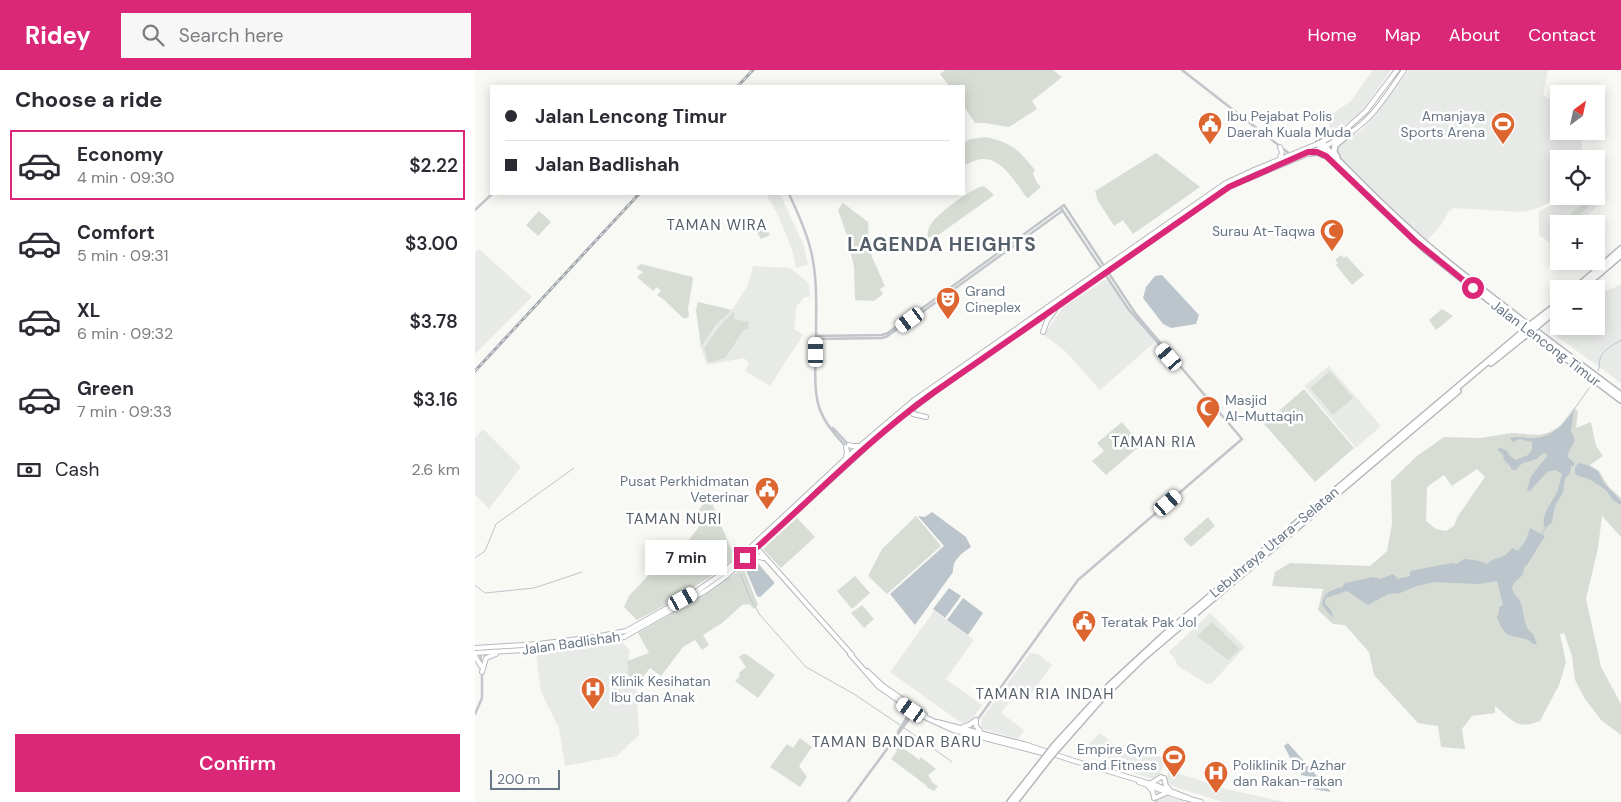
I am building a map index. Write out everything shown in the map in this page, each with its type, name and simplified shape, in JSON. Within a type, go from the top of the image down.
[{"type":"highway","points":[[1342,167],[1335,155],[1334,148],[1337,143],[1351,132]]},
{"type":"highway","name":"Jalan Lencong Timur","points":[[1321,145],[1415,241],[1621,400]]},
{"type":"highway","points":[[1308,152],[1323,154],[1342,167]]},
{"type":"highway","name":"Jalan Lencong Timur","points":[[1342,167],[1451,266],[1621,395]]},
{"type":"highway","points":[[1585,280],[1621,249]]},
{"type":"highway","points":[[1591,280],[1621,256]]},
{"type":"highway","name":"Lebuhraya Utara–Selatan","points":[[1535,325],[1550,311]]},
{"type":"highway","name":"Lebuhraya Utara–Selatan","points":[[1010,802],[1056,747],[1158,645],[1520,337],[1550,314]]},
{"type":"highway","name":"Lebuhraya Utara–Selatan","points":[[1015,802],[1045,760]]},
{"type":"main road","name":"Jalan Badlishah","points":[[477,652],[538,649],[619,638],[633,633],[695,594],[754,547],[845,459],[854,454],[860,445],[927,390],[1229,187],[1308,152],[1346,129],[1361,117],[1397,70]]},
{"type":"main road","name":"Jalan Badlishah","points":[[477,652],[619,632],[639,624],[720,581],[854,454],[921,401],[1058,306],[1225,183],[1351,132],[1371,114],[1405,70]]},
{"type":"main road","points":[[1278,160],[1282,154],[1280,147]]},
{"type":"main road","points":[[1104,271],[1109,278]]},
{"type":"main road","points":[[1043,332],[1047,321],[1058,306]]},
{"type":"main road","points":[[921,401],[912,411],[915,415],[926,417]]},
{"type":"main road","points":[[845,459],[847,446],[860,445]]},
{"type":"main road","points":[[763,542],[761,550],[764,557]]},
{"type":"main road","points":[[754,547],[850,654],[879,683],[914,710],[942,726],[963,733],[1066,759]]},
{"type":"main road","points":[[745,558],[754,556],[764,557]]},
{"type":"main road","points":[[477,652],[481,666]]},
{"type":"main road","points":[[482,672],[486,658],[493,654],[506,652]]},
{"type":"main road","points":[[961,727],[967,727],[976,720]]},
{"type":"main road","points":[[976,720],[977,729],[984,734]]},
{"type":"main road","points":[[937,722],[1027,745],[1201,802]]},
{"type":"main road","points":[[1150,785],[1163,778],[1171,793]]},
{"type":"main road","points":[[1150,785],[1155,800],[1171,793]]},
{"type":"street","points":[[1183,70],[1295,158]]},
{"type":"street","points":[[475,210],[491,195]]},
{"type":"street","points":[[789,195],[805,232],[813,260],[816,287],[817,399],[820,411],[854,454]]},
{"type":"street","points":[[816,337],[882,335],[888,333],[1063,208],[1131,309],[1242,439],[1078,580],[970,729],[963,733]]},
{"type":"street","points":[[1109,278],[1133,314],[1176,363]]},
{"type":"street","points":[[909,319],[910,314],[914,316]]},
{"type":"street","points":[[475,714],[482,698],[481,666]]},
{"type":"street","points":[[848,802],[914,710]]},
{"type":"street","points":[[970,729],[971,735]]},
{"type":"street","points":[[1155,800],[1159,788]]},
{"type":"shaded area","points":[[945,70],[1053,70],[1062,77],[1032,101],[1037,109],[1009,127],[975,123],[965,108],[965,85],[948,85],[940,74]]},
{"type":"shaded area","points":[[1373,70],[1391,70],[1362,111],[1342,127],[1332,132],[1330,131],[1329,116],[1351,101]]},
{"type":"shaded area","points":[[1409,70],[1548,70],[1543,95],[1550,99],[1550,140],[1581,140],[1582,150],[1550,150],[1550,202],[1545,205],[1519,212],[1454,208],[1449,211],[1441,225],[1427,241],[1337,153],[1337,148],[1340,144],[1363,129]]},
{"type":"shaded area","points":[[986,137],[1003,142],[1014,148],[1035,170],[1033,174],[1041,187],[1027,198],[1001,165],[985,159],[975,160],[965,165],[965,142]]},
{"type":"shaded area","points":[[1156,153],[1200,187],[1133,234],[1123,220],[1114,226],[1098,201],[1095,191]]},
{"type":"shaded area","points":[[984,186],[993,196],[934,238],[932,236],[928,239],[930,226],[940,214],[964,196]]},
{"type":"shaded area","points":[[767,195],[780,195],[804,246],[808,265],[796,268],[792,249],[778,215]]},
{"type":"shaded area","points":[[843,203],[868,222],[872,257],[885,286],[880,289],[883,294],[874,301],[855,300],[854,267],[847,236],[838,210]]},
{"type":"shaded area","points":[[1581,205],[1587,205],[1589,207],[1580,215],[1571,215]]},
{"type":"shaded area","points":[[1593,205],[1596,207],[1588,215],[1550,215],[1550,242],[1539,235],[1539,211],[1550,206]]},
{"type":"shaded area","points":[[539,211],[551,222],[538,236],[526,225]]},
{"type":"shaded area","points":[[763,220],[770,235],[761,239],[756,231]]},
{"type":"shaded area","points":[[479,249],[532,297],[475,354],[475,253]]},
{"type":"shaded area","points":[[1341,255],[1344,258],[1346,256],[1364,275],[1352,285],[1336,265],[1338,263],[1335,260]]},
{"type":"shaded area","points":[[641,264],[692,277],[688,309],[689,316],[687,318],[683,318],[657,295],[661,291],[657,287],[653,291],[637,277],[643,272],[636,268]]},
{"type":"shaded area","points":[[753,266],[790,268],[809,283],[810,297],[805,297],[796,307],[794,329],[803,335],[770,386],[745,371],[749,363],[744,358],[707,365],[701,347],[715,326],[732,310],[748,285]]},
{"type":"shaded area","points":[[1162,275],[1199,315],[1196,324],[1171,328],[1163,324],[1143,298],[1146,287],[1155,276]]},
{"type":"shaded area","points":[[1105,280],[1108,280],[1132,315],[1155,342],[1100,390],[1064,350],[1044,335],[1063,307]]},
{"type":"shaded area","points":[[1621,284],[1621,383],[1555,335],[1605,335],[1605,292]]},
{"type":"shaded area","points":[[698,302],[732,310],[715,326],[701,347],[696,310]]},
{"type":"shaded area","points":[[1442,309],[1453,316],[1436,330],[1429,320]]},
{"type":"shaded area","points":[[734,311],[734,319],[749,322],[748,329],[744,330],[725,358],[708,363],[704,348],[718,328]]},
{"type":"shaded area","points":[[1329,366],[1381,426],[1356,448],[1304,386]]},
{"type":"shaded area","points":[[1330,371],[1353,398],[1333,415],[1310,388]]},
{"type":"shaded area","points":[[1304,389],[1354,448],[1315,482],[1264,424]]},
{"type":"shaded area","points":[[1574,408],[1578,411],[1576,428],[1591,422],[1596,446],[1603,456],[1590,465],[1599,471],[1609,487],[1621,498],[1621,537],[1602,516],[1598,548],[1586,599],[1601,667],[1621,704],[1621,735],[1601,720],[1585,699],[1575,680],[1572,656],[1564,633],[1560,634],[1566,662],[1559,685],[1540,721],[1526,725],[1520,724],[1511,720],[1495,706],[1495,713],[1472,716],[1462,729],[1465,749],[1441,747],[1438,726],[1418,723],[1374,675],[1369,652],[1345,625],[1333,624],[1318,610],[1323,589],[1272,586],[1275,572],[1290,563],[1370,566],[1387,551],[1392,524],[1391,481],[1417,456],[1444,437],[1481,438],[1511,433],[1539,435],[1550,432],[1560,426]],"holes":[[[1477,469],[1485,477],[1458,516],[1454,526],[1446,531],[1436,529],[1426,521],[1427,487],[1444,475],[1452,486]]]},
{"type":"shaded area","points":[[1574,410],[1571,431],[1575,440],[1567,456],[1575,464],[1571,466],[1570,473],[1565,479],[1563,492],[1555,506],[1552,522],[1547,527],[1544,527],[1545,513],[1557,492],[1562,474],[1555,470],[1547,472],[1530,491],[1527,490],[1531,476],[1548,455],[1544,453],[1522,464],[1516,470],[1512,470],[1497,449],[1501,448],[1507,451],[1516,460],[1528,455],[1532,450],[1532,442],[1520,439],[1512,442],[1510,438],[1537,438],[1550,434]]},
{"type":"shaded area","points":[[1122,422],[1141,445],[1106,475],[1092,461],[1104,451],[1097,443]]},
{"type":"shaded area","points":[[483,429],[521,467],[489,509],[475,494],[475,438]]},
{"type":"shaded area","points":[[1578,463],[1598,471],[1604,483],[1621,501],[1621,505],[1613,500],[1606,490],[1589,479],[1578,476],[1575,473],[1575,468]]},
{"type":"shaded area","points":[[711,501],[735,558],[716,573],[667,604],[637,620],[624,607],[629,596],[658,565],[681,550],[702,523],[695,517],[702,505]]},
{"type":"shaded area","points":[[932,512],[966,537],[971,547],[956,560],[953,572],[915,625],[890,594],[944,546],[918,516],[925,517]]},
{"type":"shaded area","points":[[916,516],[941,546],[887,594],[868,576],[882,549]]},
{"type":"shaded area","points":[[1208,517],[1215,526],[1191,547],[1183,539]]},
{"type":"shaded area","points":[[797,518],[815,537],[781,568],[763,549]]},
{"type":"shaded area","points":[[1530,528],[1545,536],[1524,567],[1521,576],[1512,587],[1522,605],[1525,623],[1537,644],[1507,634],[1502,628],[1497,617],[1499,607],[1503,605],[1497,581],[1479,584],[1434,582],[1400,593],[1388,594],[1368,605],[1347,591],[1326,598],[1325,603],[1332,612],[1333,618],[1322,605],[1326,594],[1342,587],[1345,583],[1373,577],[1380,579],[1393,574],[1398,579],[1410,576],[1410,571],[1451,563],[1456,564],[1465,559],[1487,564],[1502,557],[1512,548],[1518,551],[1526,540]]},
{"type":"shaded area","points":[[752,562],[757,562],[774,582],[760,597],[757,596],[745,568]]},
{"type":"shaded area","points":[[743,567],[758,605],[754,609],[749,604],[742,605],[722,623],[703,635],[709,645],[702,650],[695,640],[683,647],[661,676],[650,668],[636,686],[629,678],[627,661],[649,653],[638,633],[716,588]]},
{"type":"shaded area","points":[[855,576],[870,593],[852,609],[837,591]]},
{"type":"shaded area","points":[[949,588],[961,596],[945,618],[933,609]]},
{"type":"shaded area","points":[[963,598],[983,613],[968,635],[947,620]]},
{"type":"shaded area","points":[[862,605],[874,619],[864,628],[851,613]]},
{"type":"shaded area","name":"TAMAN BANDAR BARU","points":[[934,611],[974,640],[946,679],[982,705],[971,721],[965,724],[890,672]]},
{"type":"shaded area","points":[[1210,613],[1245,647],[1211,684],[1207,684],[1178,666],[1169,652]]},
{"type":"shaded area","points":[[1212,622],[1240,649],[1228,660],[1197,636]]},
{"type":"shaded area","name":"Klinik Kesihatan Ibu dan Anak","points":[[621,640],[630,651],[628,662],[629,678],[636,686],[639,735],[617,756],[565,766],[559,728],[541,692],[536,654]]},
{"type":"shaded area","name":"TAMAN RIA INDAH","points":[[1030,653],[1038,654],[1052,665],[1029,697],[1018,690],[1001,713],[1024,730],[1018,739],[980,728],[982,718]]},
{"type":"shaded area","points":[[746,654],[775,675],[758,698],[735,681],[740,676],[739,673],[746,667],[739,657]]},
{"type":"shaded area","points":[[1100,733],[1127,755],[1133,746],[1165,759],[1159,776],[1153,779],[1122,769],[1107,757],[1088,751],[1087,746]]},
{"type":"shaded area","points":[[800,738],[812,747],[799,766],[807,777],[800,787],[770,767],[787,744],[793,748]]},
{"type":"shaded area","points":[[896,742],[919,760],[921,757],[936,769],[928,775],[933,783],[938,786],[934,791],[926,787],[891,759],[897,751],[892,747]]},
{"type":"shaded area","points":[[1288,743],[1331,792],[1314,789],[1315,778],[1301,775],[1303,767],[1294,765],[1284,746]]},
{"type":"shaded area","points":[[1169,770],[1226,789],[1285,802],[1222,802],[1169,785],[1166,779]]},
{"type":"shaded area","points":[[1166,795],[1185,802],[1158,802],[1159,798]]},
{"type":"waterway","points":[[1598,371],[1603,353],[1621,340]]},
{"type":"waterway","points":[[1573,411],[1589,388]]},
{"type":"waterway","points":[[475,558],[485,551],[496,524],[574,468]]},
{"type":"waterway","points":[[1542,534],[1546,527]]},
{"type":"waterway","points":[[475,585],[485,593],[534,588],[582,572]]},
{"type":"waterway","points":[[741,575],[749,596],[760,615],[806,667],[854,694],[900,725]]},
{"type":"waterway","points":[[903,727],[952,762]]},
{"type":"railway","points":[[739,85],[753,70]]},
{"type":"railway","points":[[475,371],[638,195]]},
{"type":"place","name":"Ibu Pejabat Polis Daerah Kuala Muda","points":[[1210,145]]},
{"type":"place","name":"Amanjaya Sports Arena","points":[[1503,145]]},
{"type":"place","name":"Surau At-Taqwa","points":[[1332,252]]},
{"type":"place","name":"Grand Cineplex","points":[[948,320]]},
{"type":"place","name":"Masjid Al-Muttaqin","points":[[1208,429]]},
{"type":"place","name":"Pusat Perkhidmatan Veterinar","points":[[767,510]]},
{"type":"place","name":"Teratak Pak Jol","points":[[1084,643]]},
{"type":"place","name":"Klinik Kesihatan Ibu dan Anak","points":[[593,710]]},
{"type":"place","name":"Empire Gym and Fitness","points":[[1174,778]]},
{"type":"place","name":"Poliklinik Dr Azhar dan Rakan-rakan","points":[[1216,794]]},
{"type":"district","name":"TAMAN WIRA","points":[[717,225]]},
{"type":"district","name":"LAGENDA HEIGHTS","points":[[942,244]]},
{"type":"district","name":"TAMAN RIA","points":[[1154,442]]},
{"type":"district","name":"TAMAN NURI","points":[[674,519]]},
{"type":"district","name":"TAMAN RIA INDAH","points":[[1045,694]]},
{"type":"district","name":"TAMAN BANDAR BARU","points":[[897,742]]},
{"type":"route","points":[[745,558],[857,454],[896,420],[933,393],[1229,187],[1308,152],[1317,152],[1326,156],[1415,241],[1473,288]]}]
